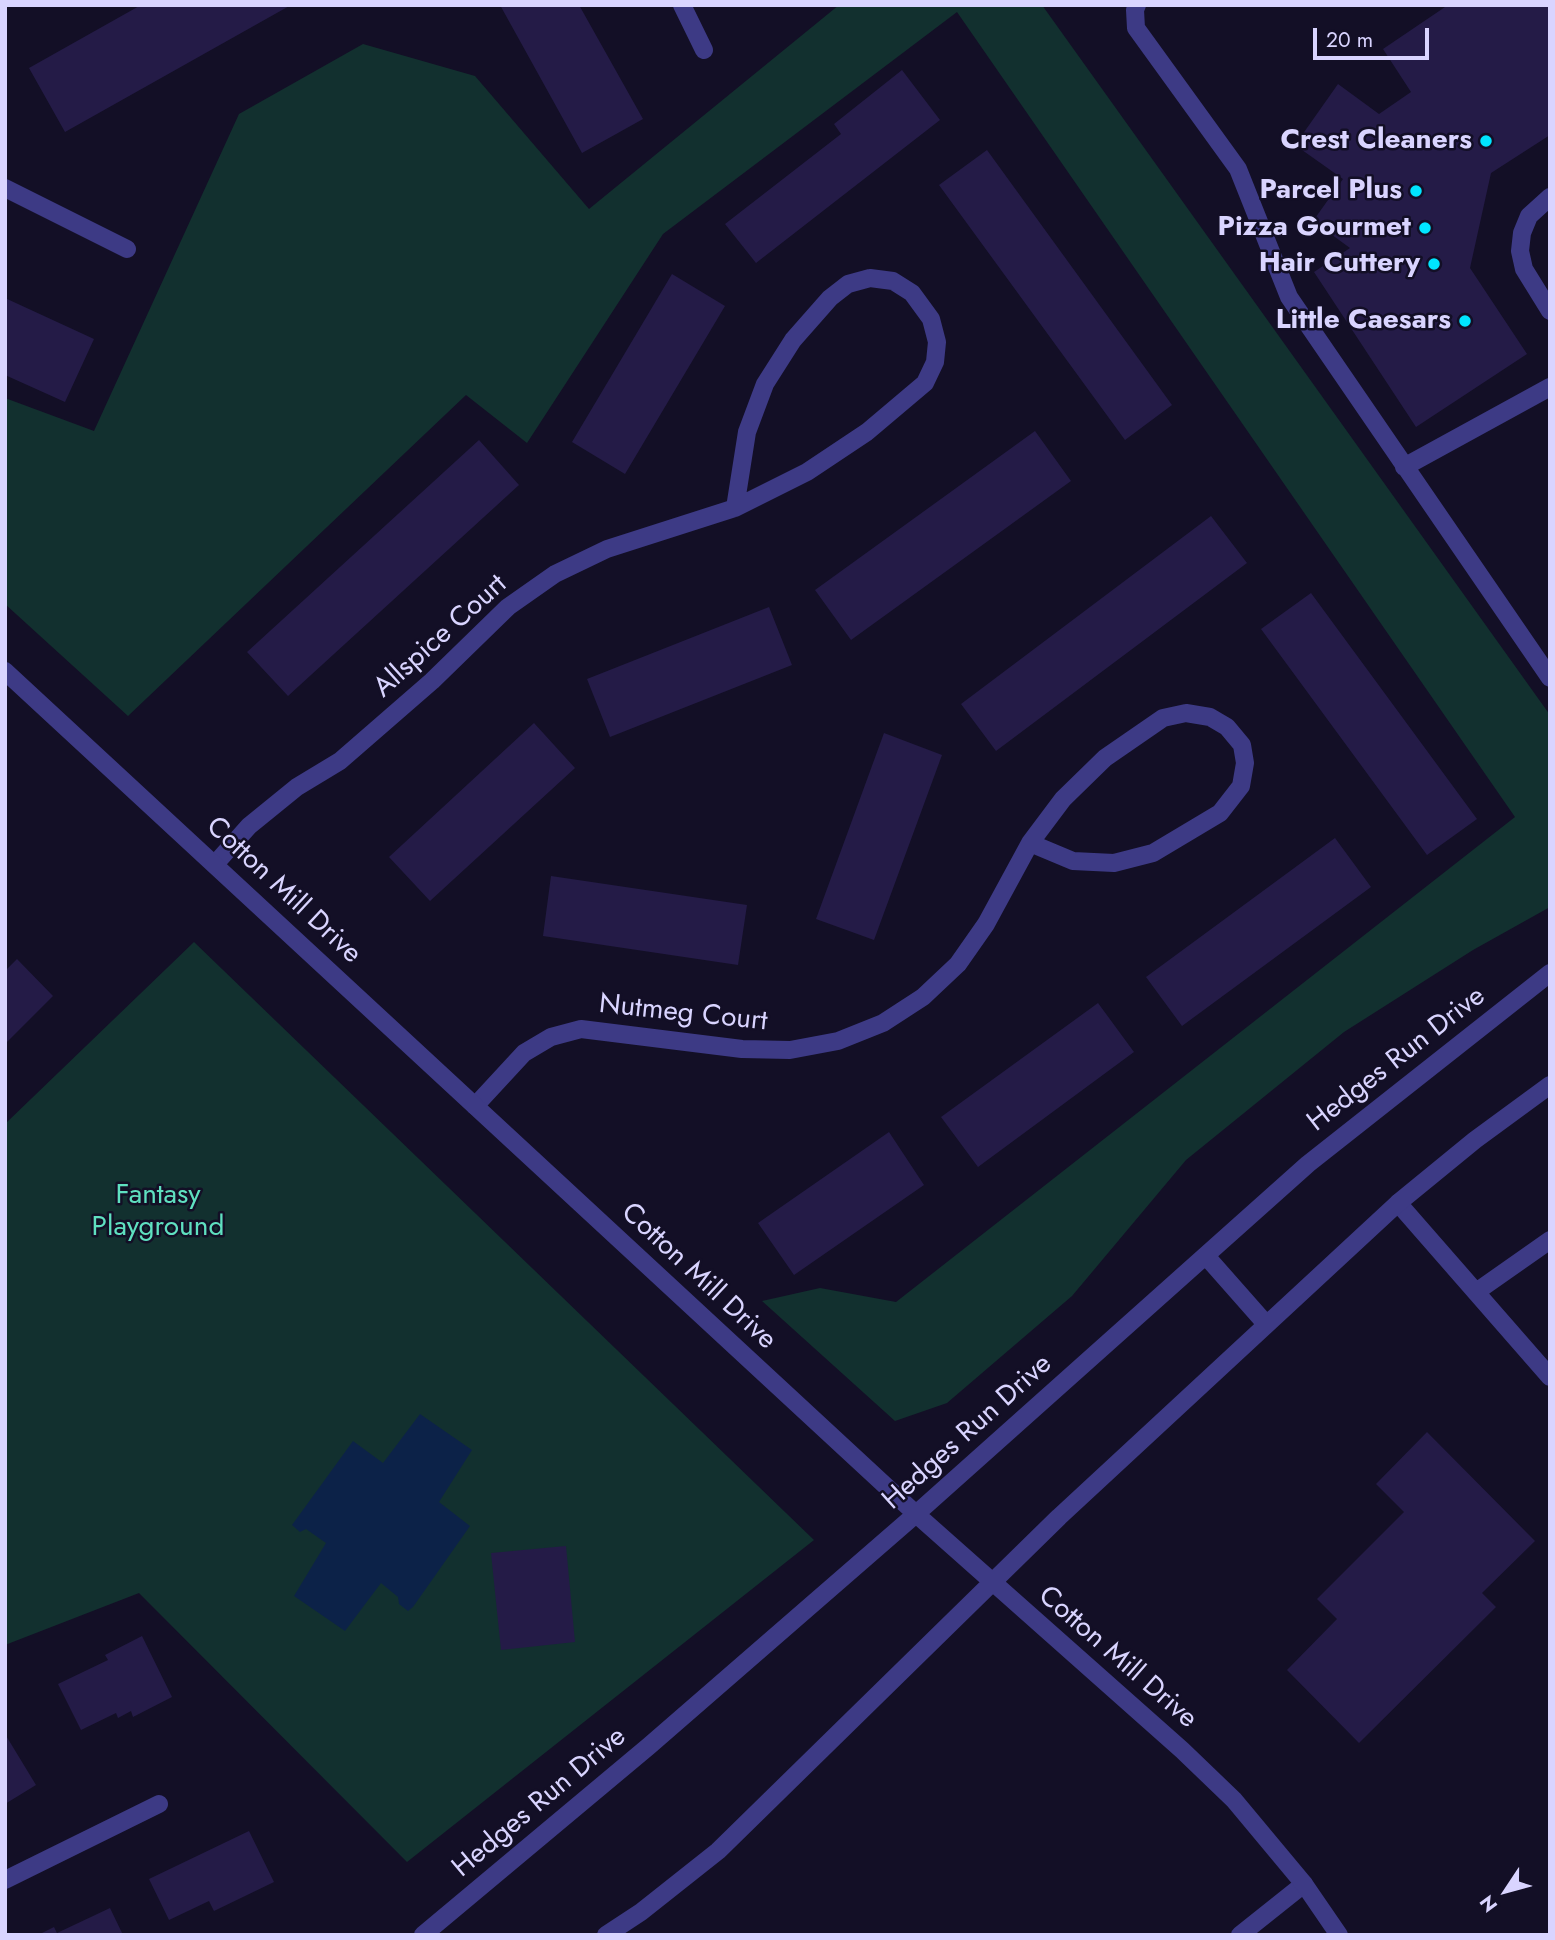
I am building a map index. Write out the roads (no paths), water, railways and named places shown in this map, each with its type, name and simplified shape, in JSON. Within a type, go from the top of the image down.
[{"type":"street","points":[[682,5],[704,50]]},
{"type":"street","points":[[1137,5],[1136,28],[1238,169],[1289,297],[1550,678]]},
{"type":"street","points":[[5,188],[127,249]]},
{"type":"street","points":[[1550,197],[1529,216],[1522,233],[1520,251],[1524,269],[1550,311]]},
{"type":"street","name":"Allspice Court","points":[[216,863],[250,826],[297,787],[340,761],[432,681],[508,607],[555,574],[607,549],[735,508],[807,472],[867,432],[925,383],[935,362],[937,342],[931,319],[912,293],[893,281],[870,278],[848,285],[830,298],[793,340],[765,384],[747,432],[735,508]]},
{"type":"street","points":[[1404,467],[1550,387]]},
{"type":"street","name":"Cotton Mill Drive","points":[[5,671],[216,863],[916,1514],[1234,1800],[1304,1884],[1339,1935]]},
{"type":"street","name":"Nutmeg Court","points":[[475,1105],[524,1053],[551,1037],[581,1029],[742,1049],[790,1050],[838,1041],[883,1023],[923,997],[958,964],[986,924],[1030,843],[1063,799],[1105,758],[1163,718],[1186,713],[1210,717],[1227,727],[1242,745],[1245,763],[1241,786],[1229,806],[1153,853],[1114,863],[1073,861],[1030,843]]},
{"type":"street","name":"Hedges Run Drive","points":[[424,1935],[649,1746],[916,1514],[1308,1164],[1550,973]]},
{"type":"street","points":[[606,1935],[641,1912],[718,1850],[992,1583],[1398,1203],[1475,1140],[1550,1086]]},
{"type":"street","points":[[1398,1203],[1550,1377]]},
{"type":"street","points":[[1475,1292],[1550,1240]]},
{"type":"street","points":[[1206,1256],[1266,1324]]},
{"type":"street","points":[[5,1880],[159,1804]]},
{"type":"street","points":[[1240,1935],[1304,1884]]},
{"type":"water","points":[[420,1414],[472,1450],[439,1502],[470,1526],[413,1607],[408,1611],[399,1604],[398,1597],[381,1583],[345,1631],[294,1596],[326,1543],[306,1529],[300,1532],[292,1525],[353,1441],[383,1463]]},
{"type":"place","name":"Crest Cleaners","points":[[1486,141]]},
{"type":"place","name":"Parcel Plus","points":[[1416,191]]},
{"type":"place","name":"Pizza Gourmet","points":[[1425,228]]},
{"type":"place","name":"Hair Cuttery","points":[[1434,264]]},
{"type":"place","name":"Little Caesars","points":[[1465,321]]},
{"type":"park label","name":"Fantasy Playground","points":[[158,1212]]}]
